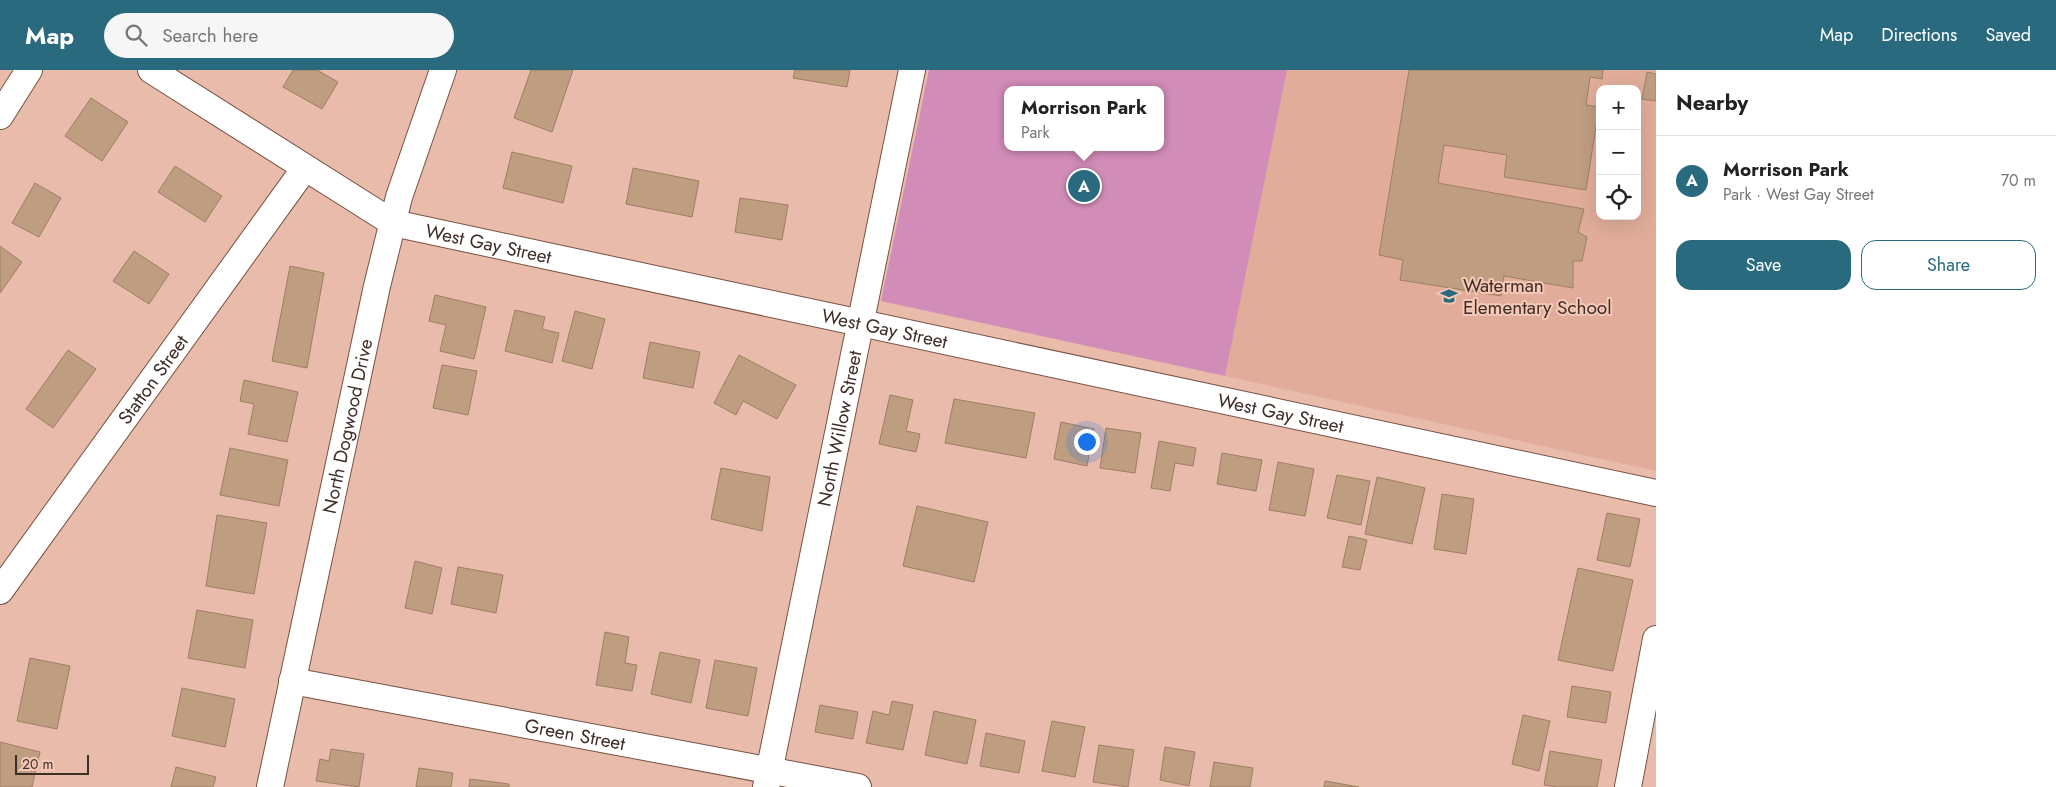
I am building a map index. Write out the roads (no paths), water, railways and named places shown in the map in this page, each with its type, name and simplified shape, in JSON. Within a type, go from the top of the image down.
[{"type":"street","points":[[0,116],[30,70]]},
{"type":"street","name":"West Gay Street","points":[[150,70],[393,223],[1656,493]]},
{"type":"street","name":"North Dogwood Drive","points":[[270,787],[362,352],[393,223],[402,189],[443,70]]},
{"type":"street","name":"North Willow Street","points":[[768,779],[912,70]]},
{"type":"street","name":"Statton Street","points":[[0,590],[305,168]]},
{"type":"street","points":[[1628,787],[1656,638]]},
{"type":"street","name":"Green Street","points":[[292,681],[768,779],[858,787]]},
{"type":"place","name":"Morrison Park","points":[[1084,186]]},
{"type":"place","name":"Waterman Elementary School","points":[[1449,296]]}]
